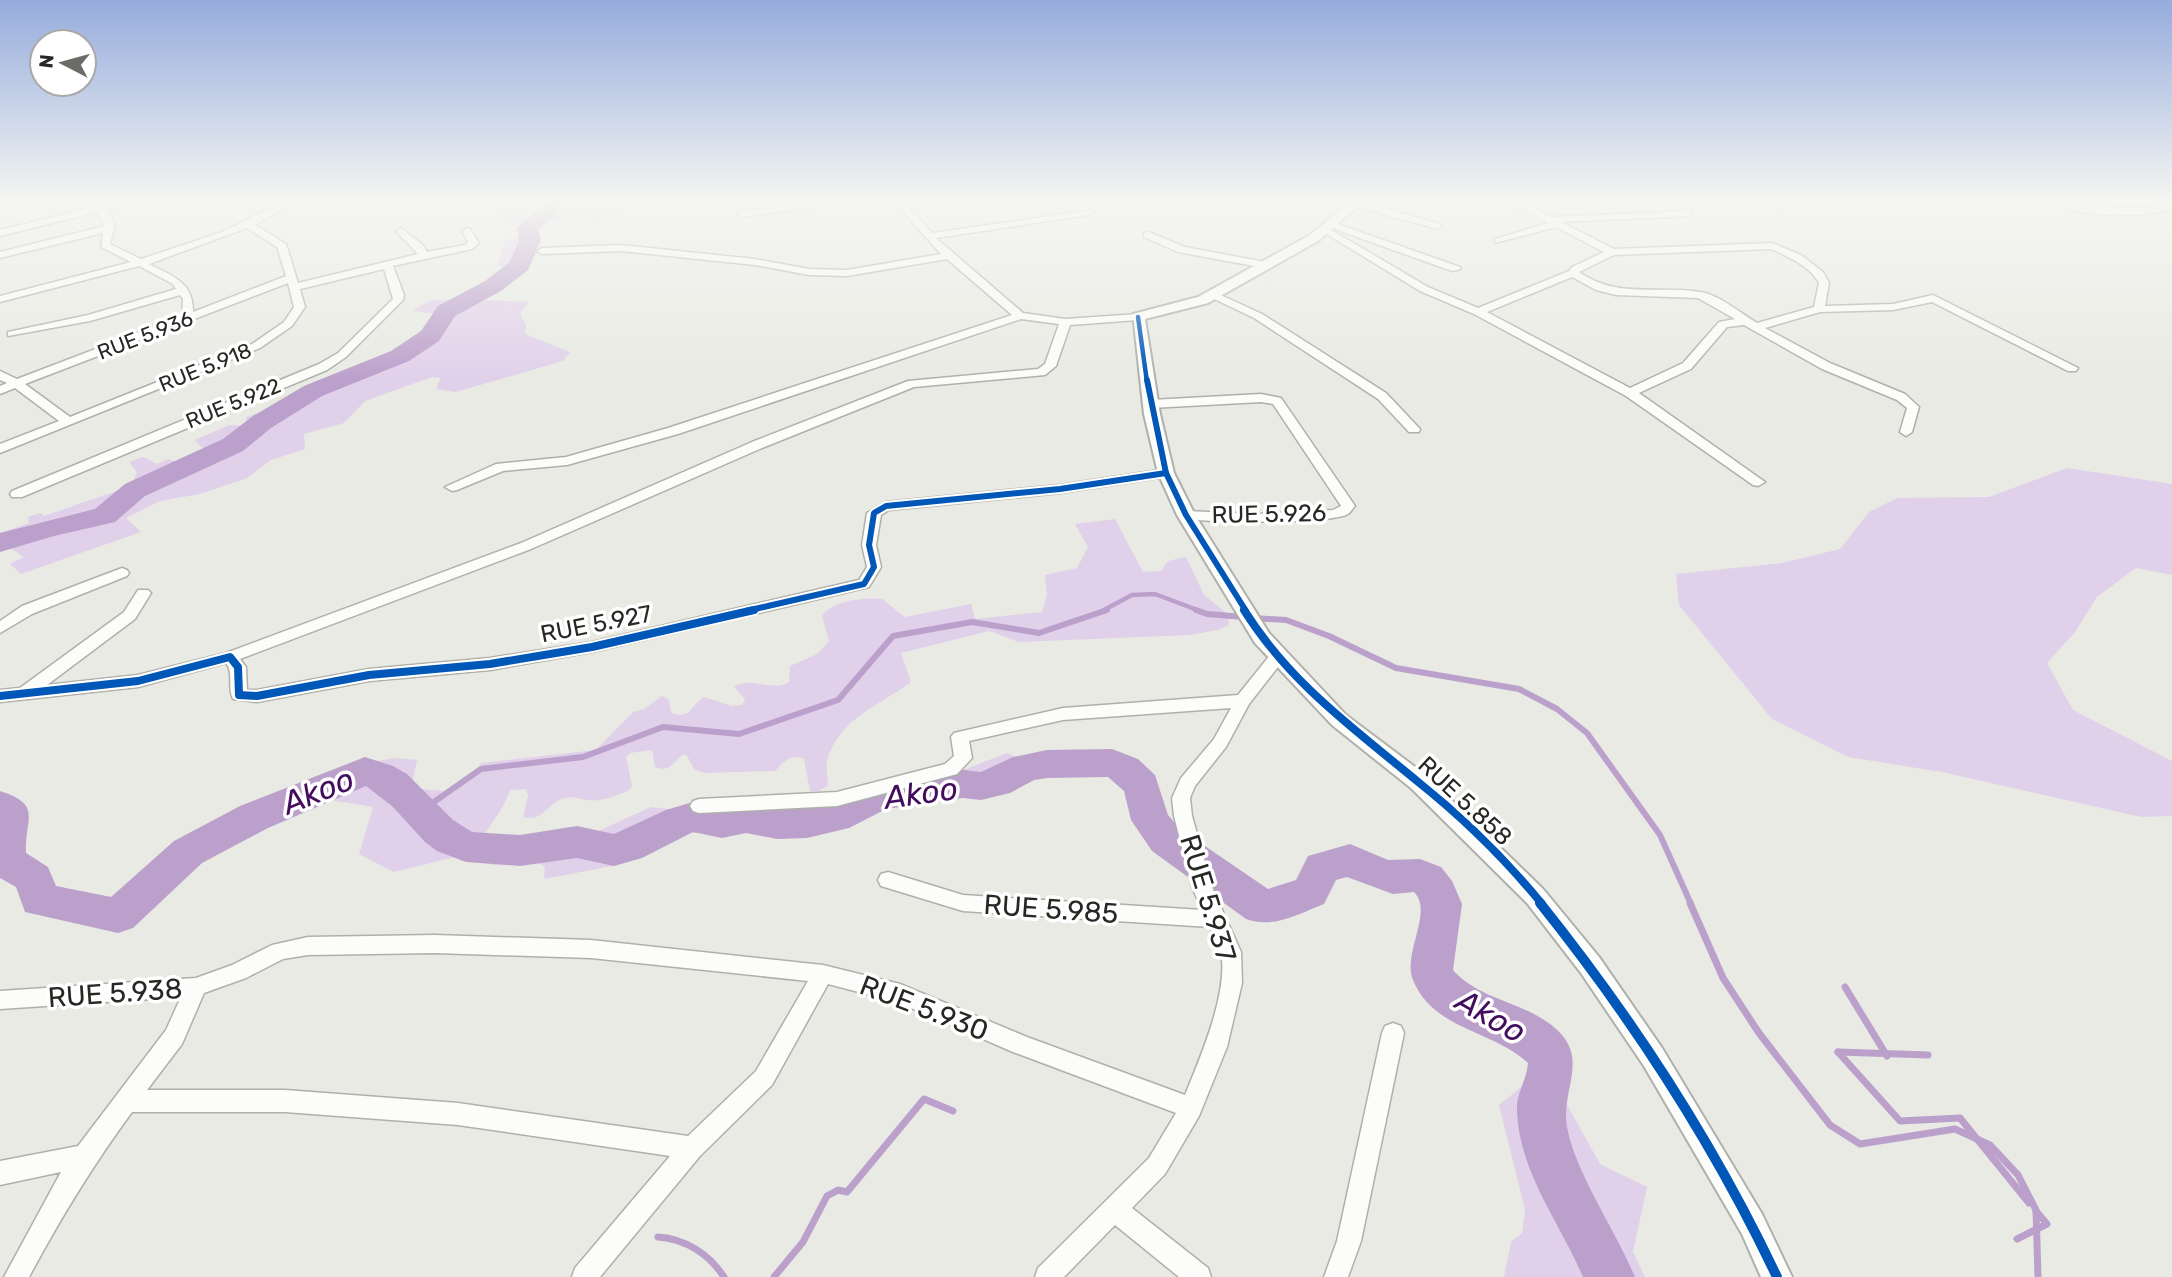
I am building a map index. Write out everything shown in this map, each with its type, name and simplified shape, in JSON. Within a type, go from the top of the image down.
[{"type":"street","points":[[131,260],[177,282],[185,290],[187,318]]},
{"type":"street","points":[[0,299],[151,260]]},
{"type":"street","name":"RUE 5.918","points":[[0,449],[268,340],[297,314],[300,307],[286,260]]},
{"type":"street","name":"RUE 5.936","points":[[0,390],[187,318],[292,283],[411,260]]},
{"type":"street","points":[[732,260],[809,272],[846,273],[927,260]]},
{"type":"street","points":[[953,260],[1020,316]]},
{"type":"street","points":[[1235,260],[1265,265]]},
{"type":"street","points":[[452,487],[501,467],[567,461],[673,431],[1020,316],[1065,322],[1138,317],[1192,304],[1274,260]]},
{"type":"street","points":[[1379,260],[1424,289],[1478,312],[1630,393],[1758,482]]},
{"type":"street","points":[[1428,260],[1456,269]]},
{"type":"street","points":[[1478,312],[1573,273],[1598,260]]},
{"type":"street","points":[[1800,260],[1819,274],[1824,283],[1819,309]]},
{"type":"street","name":"RUE 5.922","points":[[17,494],[334,361],[398,300],[400,295],[388,266]]},
{"type":"street","points":[[1573,273],[1604,289],[1699,295],[1826,366],[1901,397],[1913,407],[1906,432]]},
{"type":"street","points":[[12,334],[90,318],[185,290]]},
{"type":"street","points":[[1213,294],[1258,316],[1382,396],[1415,429]]},
{"type":"street","points":[[1630,393],[1687,366],[1723,324],[1750,324],[1819,309],[1893,307],[1936,299],[2072,368]]},
{"type":"street","name":"RUE 5.858","points":[[1138,317],[1151,404],[1166,472],[1186,515],[1262,638],[1339,720],[1419,782],[1467,826],[1535,896],[1590,965],[1653,1057],[1752,1224],[1777,1277]]},
{"type":"street","points":[[0,696],[138,681],[230,657],[526,547],[757,444],[912,384],[1041,372],[1050,366],[1065,322]]},
{"type":"street","points":[[0,375],[18,384],[69,422]]},
{"type":"street","name":"RUE 5.926","points":[[1151,404],[1261,398],[1277,401],[1348,506],[1344,511],[1321,515],[1257,518],[1186,515]]},
{"type":"street","name":"RUE 5.927","points":[[230,657],[238,667],[239,695],[246,697],[369,675],[490,664],[592,647],[864,584],[874,567],[869,545],[874,513],[886,506],[1060,489],[1166,472]]},
{"type":"street","points":[[0,628],[27,610],[122,573]]},
{"type":"street","points":[[23,695],[130,615],[143,593]]},
{"type":"street","name":"RUE 5.937","points":[[1047,1277],[1157,1166],[1191,1108],[1216,1046],[1232,983],[1231,952],[1202,887],[1183,816],[1181,798],[1184,790],[1220,743],[1243,701],[1278,658]]},
{"type":"street","points":[[699,806],[837,799],[951,769],[963,758],[960,737],[1063,714],[1243,701]]},
{"type":"street","name":"RUE 5.985","points":[[888,880],[963,902],[1217,919]]},
{"type":"street","name":"RUE 5.930","points":[[196,987],[239,972],[279,951],[308,946],[435,944],[591,949],[823,974],[900,993],[1021,1045],[1191,1108]]},
{"type":"street","points":[[584,1277],[692,1148],[764,1077],[823,974]]},
{"type":"street","name":"RUE 5.938","points":[[0,1000],[196,987],[174,1037],[85,1156],[56,1202],[16,1277]]},
{"type":"street","points":[[1336,1277],[1349,1241],[1394,1033]]},
{"type":"street","points":[[125,1101],[285,1101],[458,1114],[692,1148]]},
{"type":"street","points":[[0,1173],[85,1156]]},
{"type":"street","points":[[1114,1209],[1199,1277]]},
{"type":"shaded area","points":[[500,260],[527,260],[512,275],[487,293],[479,293],[471,299],[529,302],[520,314],[526,325],[525,334],[570,352],[563,361],[456,392],[436,389],[441,378],[432,377],[365,401],[344,423],[304,434],[305,449],[271,460],[247,478],[200,494],[160,501],[126,518],[141,532],[21,574],[10,564],[24,557],[5,545],[0,546],[0,533],[29,523],[28,517],[40,513],[44,516],[131,486],[137,472],[129,462],[143,457],[157,464],[168,459],[180,463],[204,450],[195,440],[229,425],[241,426],[247,422],[246,417],[288,403],[323,383],[388,357],[388,352],[414,344],[410,341],[426,337],[441,315],[413,311],[428,302],[466,297],[483,288],[509,269],[498,266]]},
{"type":"shaded area","points":[[2067,468],[2172,484],[2172,575],[2136,568],[2097,597],[2075,632],[2047,663],[2073,710],[2172,761],[2172,816],[2141,817],[1942,772],[1848,757],[1772,719],[1679,605],[1676,574],[1782,563],[1840,549],[1869,512],[1897,498],[1989,497]]},
{"type":"shaded area","points":[[1115,519],[1143,572],[1161,571],[1168,561],[1186,557],[1204,595],[1228,614],[1229,625],[1190,635],[1019,642],[989,631],[901,653],[911,682],[863,713],[843,731],[827,760],[828,785],[819,791],[810,791],[804,759],[799,757],[788,759],[775,771],[704,773],[694,769],[686,754],[669,767],[661,769],[655,767],[652,750],[630,753],[626,757],[632,786],[629,790],[597,800],[565,798],[541,815],[530,818],[523,817],[528,796],[526,789],[510,790],[483,837],[555,844],[585,837],[651,807],[695,812],[744,808],[782,818],[800,816],[860,792],[966,769],[1007,753],[1014,756],[1011,764],[940,794],[806,828],[731,827],[686,834],[617,865],[544,879],[545,867],[536,861],[493,865],[459,856],[394,872],[359,854],[373,807],[324,799],[346,767],[394,758],[417,760],[411,788],[454,792],[482,763],[596,750],[633,712],[644,709],[662,696],[669,700],[671,713],[678,715],[690,711],[704,697],[732,706],[742,705],[745,699],[734,687],[747,683],[782,685],[789,682],[790,666],[817,654],[829,641],[822,616],[841,603],[882,599],[905,617],[971,604],[975,619],[1042,612],[1047,595],[1045,575],[1077,568],[1088,547],[1075,524]]},
{"type":"shaded area","points":[[1546,1067],[1600,1164],[1647,1187],[1633,1252],[1645,1277],[1504,1277],[1511,1242],[1522,1233],[1525,1210],[1499,1105]]},
{"type":"waterway","name":"Akoo","points":[[0,543],[47,528],[105,516],[135,490],[233,445],[262,422],[313,391],[400,356],[430,336],[446,311],[493,286],[520,265],[522,260]]},
{"type":"waterway","points":[[1102,611],[1132,595],[1155,594],[1200,611]]},
{"type":"waterway","points":[[421,811],[481,769],[583,757],[663,727],[739,734],[838,700],[893,636],[972,622],[1039,633],[1107,610]]},
{"type":"waterway","name":"Akoo","points":[[1196,610],[1207,614],[1243,617]]},
{"type":"waterway","name":"Akoo","points":[[1253,618],[1286,620],[1329,636],[1396,668],[1519,689],[1557,709],[1587,733],[1660,835],[1691,904]]},
{"type":"waterway","name":"Akoo","points":[[0,806],[11,813],[6,845],[9,863],[34,879],[40,900],[118,916],[188,852],[254,817],[365,771],[380,776],[393,785],[439,831],[466,846],[486,850],[520,851],[577,842],[614,850],[641,842],[680,820],[693,817],[707,817],[722,823],[746,818],[777,824],[807,823],[835,817],[879,795],[963,784],[981,786],[997,783],[1026,767],[1047,764],[1112,763],[1125,769],[1142,785],[1150,820],[1166,840],[1261,907],[1274,906],[1310,892],[1322,868],[1350,860],[1384,876],[1420,876],[1432,884],[1441,904],[1440,926],[1432,960],[1435,980],[1459,1003],[1520,1030],[1534,1039],[1550,1056],[1551,1070],[1541,1105],[1549,1151],[1557,1173],[1609,1277]]},
{"type":"waterway","name":"Akoo","points":[[1690,903],[1723,978],[1759,1033],[1830,1125],[1860,1144],[1955,1129],[1977,1139]]},
{"type":"waterway","points":[[1845,987],[1886,1054]]},
{"type":"waterway","points":[[1886,1054],[1838,1052],[1900,1121],[1960,1118],[1977,1139]]},
{"type":"waterway","points":[[1886,1054],[1928,1055]]},
{"type":"waterway","points":[[774,1277],[803,1242],[827,1196],[838,1190],[847,1192],[924,1099],[953,1111]]},
{"type":"waterway","name":"Akoo","points":[[1977,1139],[1990,1145],[2018,1175],[2036,1211]]},
{"type":"waterway","points":[[1977,1139],[2029,1203]]},
{"type":"waterway","points":[[2036,1211],[2047,1224],[2037,1229]]},
{"type":"waterway","name":"Akoo","points":[[2036,1211],[2037,1229]]},
{"type":"waterway","points":[[2017,1239],[2037,1229]]},
{"type":"waterway","name":"Akoo","points":[[2037,1229],[2038,1277]]},
{"type":"waterway","points":[[658,1237],[678,1241],[696,1249],[711,1261],[724,1277]]},
{"type":"cycle path","points":[[1138,317],[1152,414],[1166,473],[1186,515],[1262,638],[1339,720],[1419,782],[1467,826],[1535,896],[1590,965],[1653,1057],[1752,1224],[1777,1277]]},
{"type":"cycle path","points":[[0,696],[138,681],[230,657],[238,667],[239,695],[257,696],[369,675],[490,664],[592,647],[864,584],[874,567],[869,545],[874,513],[886,506],[1060,489],[1166,473]]}]
